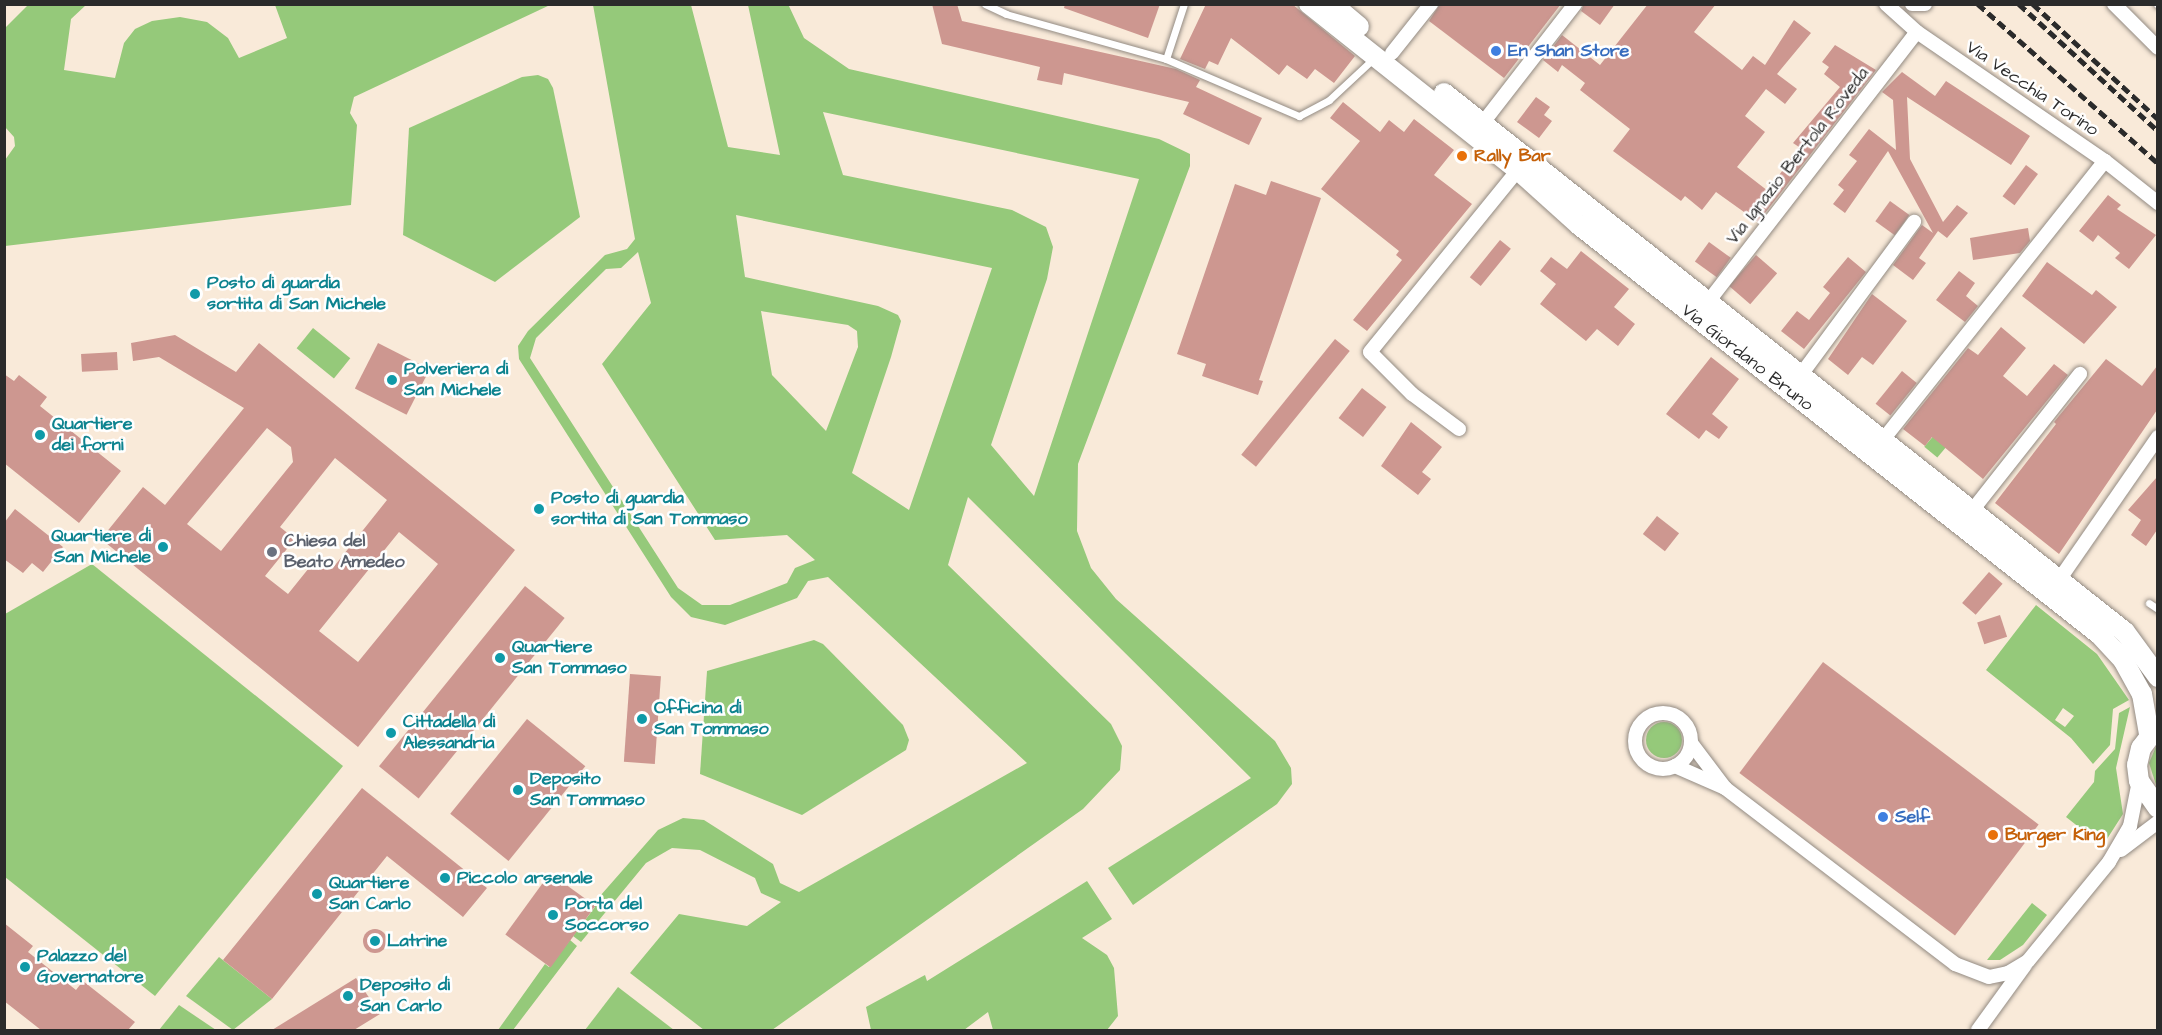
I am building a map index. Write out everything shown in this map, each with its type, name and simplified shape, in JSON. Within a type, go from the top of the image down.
[{"type":"main road","name":"Via Giordano Bruno","points":[[1309,4],[1482,124],[2125,632],[2157,677]]},
{"type":"main road","name":"Via Giordano Bruno","points":[[1332,4],[1385,55],[1579,225],[2099,634],[2123,660],[2142,694],[2153,730],[2140,748],[2139,781]]},
{"type":"main road","points":[[2139,781],[2157,808]]},
{"type":"street","points":[[1385,55],[1431,4]]},
{"type":"street","points":[[1482,124],[1575,4]]},
{"type":"street","name":"Via Vecchia Torino","points":[[1886,4],[1917,32],[2105,161],[2157,203]]},
{"type":"street","points":[[1912,4],[1925,4]]},
{"type":"street","points":[[2114,4],[2157,48]]},
{"type":"street","name":"Via Ignazio Bertola Roveda","points":[[1708,302],[1917,32]]},
{"type":"street","points":[[1882,441],[2105,161]]},
{"type":"street","points":[[1459,429],[1412,394],[1370,352],[1518,170]]},
{"type":"street","points":[[1800,376],[1914,222]]},
{"type":"street","points":[[1971,512],[2080,374]]},
{"type":"street","points":[[2059,580],[2157,437]]},
{"type":"street","points":[[1725,788],[1691,743],[1686,725],[1670,714],[1651,715],[1638,727],[1635,744],[1643,760],[1658,768],[1675,766],[1725,788],[1955,964],[1989,976],[2008,972],[2028,961]]},
{"type":"street","points":[[1675,766],[1689,752],[1691,743]]},
{"type":"street","points":[[2114,855],[2130,826],[2139,781]]},
{"type":"street","points":[[1978,1030],[2028,961],[2114,855],[2139,832],[2157,822]]},
{"type":"lane","points":[[985,4],[1006,14],[1166,59],[1299,116],[1329,100],[1385,55]]},
{"type":"lane","points":[[1166,59],[1184,4]]},
{"type":"lane","points":[[2149,603],[2157,609]]},
{"type":"green space","points":[[788,4],[804,38],[849,69],[1159,139],[1190,154],[1190,166],[1078,464],[1077,531],[1091,568],[1116,599],[1275,741],[1291,768],[1292,784],[1277,804],[1133,905],[1108,868],[1251,778],[968,497],[948,565],[1111,724],[1122,746],[1120,770],[1083,809],[772,1030],[704,1030],[630,973],[679,914],[747,926],[781,902],[761,893],[755,878],[700,850],[672,848],[646,863],[581,942],[573,936],[595,907],[593,904],[658,830],[683,818],[704,820],[773,864],[780,883],[799,892],[1027,763],[828,577],[808,581],[797,598],[725,625],[691,617],[671,597],[519,359],[518,346],[528,331],[605,255],[627,249],[635,239],[593,5],[691,5],[728,147],[780,155],[748,5]],"holes":[[[823,112],[1139,179],[1034,496],[991,445],[1047,279],[1053,247],[1046,227],[1012,210],[843,175]],[[736,215],[992,268],[909,510],[852,473],[891,357],[901,321],[898,315],[878,306],[745,277]],[[638,252],[651,303],[602,364],[715,540],[787,535],[815,560],[795,568],[787,583],[730,605],[702,605],[678,588],[530,358],[536,338],[606,269],[621,268]],[[761,311],[848,325],[857,331],[858,347],[826,431],[772,375]]]},
{"type":"green space","points":[[28,5],[86,5],[71,19],[64,70],[115,78],[124,43],[135,29],[152,21],[180,17],[207,22],[228,38],[239,58],[287,38],[275,5],[550,5],[354,97],[350,113],[357,125],[351,205],[5,246],[5,160],[15,146],[14,137],[5,127],[5,28]]},
{"type":"green space","points":[[538,75],[548,79],[553,88],[580,217],[495,282],[403,235],[409,128],[522,77]]},
{"type":"green space","points":[[313,328],[350,358],[334,378],[297,348]]},
{"type":"green space","points":[[1950,416],[1963,427],[1937,458],[1924,447]]},
{"type":"green space","points":[[92,564],[343,766],[155,996],[5,877],[5,614]]},
{"type":"green space","points":[[2036,605],[2097,654],[2129,700],[2113,709],[2110,745],[2093,764],[2071,738],[1986,670]],"holes":[[[2063,708],[2074,716],[2065,727],[2055,720]]]},
{"type":"green space","points":[[814,640],[823,644],[903,725],[909,740],[906,750],[802,815],[700,774],[707,671]]},
{"type":"green space","points":[[2130,707],[2116,768],[2123,814],[2107,839],[2098,842],[2066,817],[2094,782],[2095,771],[2115,749],[2119,713]]},
{"type":"green space","points":[[1664,722],[1677,727],[1682,740],[1677,753],[1664,758],[1651,753],[1646,740],[1651,727]]},
{"type":"green space","points":[[2157,744],[2157,788],[2149,763]]},
{"type":"green space","points":[[1087,881],[1112,919],[1082,938],[1107,955],[1114,968],[1118,1016],[1107,1030],[993,1030],[988,1012],[964,1030],[871,1030],[866,1007],[925,975],[927,981]]},
{"type":"green space","points":[[2032,903],[2047,915],[2023,945],[2000,960],[1987,960]]},
{"type":"green space","points":[[570,940],[577,946],[513,1030],[498,1030],[545,964],[549,967]]},
{"type":"green space","points":[[219,957],[272,999],[233,1030],[186,996]]},
{"type":"green space","points":[[618,987],[674,1030],[585,1030]]},
{"type":"green space","points":[[179,1005],[216,1030],[159,1030]]},
{"type":"building","points":[[932,4],[957,4],[962,21],[1176,69],[1200,80],[1196,87],[1262,118],[1249,145],[1183,114],[1189,102],[1064,73],[1062,85],[1037,80],[1040,67],[942,44]]},
{"type":"building","points":[[1065,4],[1160,4],[1148,38],[1064,8]]},
{"type":"building","points":[[1206,4],[1292,4],[1355,56],[1334,83],[1315,69],[1307,79],[1287,65],[1279,75],[1231,38],[1218,65],[1209,61],[1205,69],[1180,59]]},
{"type":"building","name":"En Shan Store","points":[[1440,4],[1561,4],[1504,78],[1429,21]]},
{"type":"building","points":[[1584,4],[1615,4],[1600,25],[1581,11]]},
{"type":"building","points":[[1648,4],[1716,4],[1694,32],[1742,70],[1753,56],[1765,65],[1794,20],[1811,33],[1777,74],[1797,89],[1785,104],[1766,89],[1745,116],[1765,132],[1737,167],[1768,191],[1799,147],[1793,143],[1840,87],[1824,74],[1829,67],[1822,62],[1835,45],[1876,70],[1758,222],[1716,192],[1702,210],[1685,196],[1681,201],[1613,151],[1630,129],[1580,90],[1585,83],[1562,65],[1558,72],[1543,60],[1562,35],[1600,65]]},
{"type":"building","points":[[1902,72],[1935,96],[1946,81],[2030,136],[2011,165],[1907,97],[1910,159],[1943,222],[1957,205],[1968,213],[1947,238],[1938,231],[1919,258],[1926,263],[1913,280],[1893,265],[1922,225],[1933,233],[1888,151],[1845,213],[1833,204],[1844,190],[1838,185],[1857,161],[1849,155],[1869,129],[1896,150],[1893,100],[1882,92]]},
{"type":"building","points":[[1536,97],[1550,107],[1544,115],[1552,121],[1539,138],[1517,122]]},
{"type":"building","points":[[1343,102],[1380,132],[1389,120],[1404,132],[1414,119],[1454,150],[1434,175],[1472,204],[1367,331],[1353,320],[1402,260],[1396,255],[1399,251],[1321,189],[1360,141],[1330,118]]},
{"type":"building","points":[[2026,165],[2038,174],[2015,205],[2003,196]]},
{"type":"building","points":[[1271,181],[1321,198],[1259,380],[1263,381],[1258,395],[1202,376],[1206,364],[1177,354],[1235,184],[1266,195]]},
{"type":"building","points":[[2108,195],[2121,205],[2117,209],[2156,235],[2129,269],[2115,258],[2120,253],[2098,235],[2093,242],[2079,231]]},
{"type":"building","points":[[1890,201],[1909,215],[1895,235],[1875,221]]},
{"type":"building","points":[[2028,228],[2030,241],[2020,253],[1973,260],[1970,238]]},
{"type":"building","points":[[1500,240],[1511,249],[1481,286],[1470,277]]},
{"type":"building","points":[[1709,242],[1731,258],[1717,277],[1695,261]]},
{"type":"building","points":[[1581,251],[1629,289],[1614,307],[1635,324],[1618,346],[1597,329],[1586,341],[1540,304],[1556,284],[1540,271],[1551,257],[1567,269]]},
{"type":"building","points":[[1756,255],[1777,273],[1750,304],[1729,286]]},
{"type":"building","points":[[1848,257],[1866,272],[1804,349],[1781,331],[1797,311],[1809,320],[1830,293],[1823,287]]},
{"type":"building","points":[[2047,262],[2092,295],[2096,290],[2117,307],[2084,344],[2022,296]]},
{"type":"building","points":[[1959,271],[1975,283],[1966,296],[1978,306],[1965,322],[1936,300]]},
{"type":"building","points":[[1872,294],[1907,321],[1873,365],[1862,357],[1848,375],[1828,359]]},
{"type":"building","points":[[2001,327],[2026,348],[2003,376],[2027,396],[2054,364],[2068,375],[1983,479],[1932,437],[1925,446],[1903,429],[1968,348],[1978,355]]},
{"type":"building","name":"Quartiere di San Michele","points":[[175,335],[236,372],[259,343],[515,550],[358,747],[101,539],[143,487],[165,505],[244,408],[159,357],[133,361],[131,343]],"holes":[[[267,428],[291,447],[293,462],[221,551],[187,524]],[[335,458],[387,500],[332,569],[317,558],[288,594],[265,576],[295,539],[280,527]],[[399,532],[438,564],[358,662],[319,631]]]},
{"type":"building","points":[[1335,339],[1350,351],[1256,467],[1241,455]]},
{"type":"building","name":"Polveriera di San Michele","points":[[378,343],[430,369],[407,415],[355,388]]},
{"type":"building","points":[[117,352],[118,370],[82,372],[81,354]]},
{"type":"building","points":[[1711,357],[1739,379],[1712,414],[1728,427],[1719,439],[1706,430],[1699,439],[1666,414]]},
{"type":"building","points":[[2106,359],[2142,386],[2157,366],[2157,410],[2059,554],[1995,503],[2056,424],[2054,422]]},
{"type":"building","points":[[1902,371],[1917,383],[1890,416],[1876,404]]},
{"type":"building","name":"Quartiere dei forni","points":[[4,374],[14,381],[19,375],[47,397],[40,406],[121,471],[79,523],[4,463]]},
{"type":"building","points":[[1362,388],[1386,407],[1363,437],[1339,418]]},
{"type":"building","points":[[1411,422],[1442,447],[1422,472],[1431,479],[1418,495],[1381,466]]},
{"type":"building","points":[[2157,477],[2157,530],[2146,546],[2131,535],[2141,520],[2128,510]]},
{"type":"building","points":[[15,509],[63,547],[43,572],[32,563],[23,573],[4,559],[4,523]]},
{"type":"building","points":[[1657,516],[1679,533],[1665,551],[1643,534]]},
{"type":"building","points":[[1989,572],[2003,584],[1976,615],[1962,603]]},
{"type":"building","name":"Quartiere San Tommaso","points":[[525,586],[565,618],[419,798],[379,766]]},
{"type":"building","points":[[2000,615],[2007,637],[1984,644],[1977,622]]},
{"type":"building","name":"Self","points":[[1823,662],[2039,824],[1955,936],[1739,773]]},
{"type":"building","name":"Officina di San Tommaso","points":[[630,674],[661,676],[655,764],[624,762]]},
{"type":"building","name":"Deposito San Tommaso","points":[[527,719],[585,766],[509,861],[450,814]]},
{"type":"building","name":"Quartiere San Carlo","points":[[362,788],[487,888],[463,917],[387,856],[272,999],[223,960]]},
{"type":"building","name":"Porta del Soccorso","points":[[550,873],[595,906],[551,967],[505,934]]},
{"type":"building","name":"Palazzo del Governatore","points":[[4,923],[33,946],[28,952],[76,990],[83,981],[135,1022],[128,1030],[41,1030],[4,1001]]},
{"type":"building","name":"Latrine","points":[[375,929],[383,933],[387,941],[383,949],[375,953],[367,949],[363,941],[367,933]]},
{"type":"building","name":"Deposito di San Carlo","points":[[356,978],[380,1014],[354,1030],[272,1030]]},
{"type":"railway","points":[[1978,4],[2158,163]]},
{"type":"railway","points":[[2019,4],[2158,131]]},
{"type":"railway","points":[[2033,4],[2158,119]]},
{"type":"place","name":"En Shan Store","points":[[1496,51]]},
{"type":"place","name":"Rally Bar","points":[[1462,156]]},
{"type":"place","name":"Posto di guardia sortita di San Michele","points":[[195,294]]},
{"type":"place","name":"Polveriera di San Michele","points":[[392,380]]},
{"type":"place","name":"Quartiere dei forni","points":[[40,435]]},
{"type":"place","name":"Posto di guardia sortita di San Tommaso","points":[[539,509]]},
{"type":"place","name":"Quartiere di San Michele","points":[[163,547]]},
{"type":"place","name":"Chiesa del Beato Amedeo","points":[[272,552]]},
{"type":"place","name":"Quartiere San Tommaso","points":[[500,658]]},
{"type":"place","name":"Officina di San Tommaso","points":[[642,719]]},
{"type":"place","name":"Cittadella di Alessandria","points":[[391,733]]},
{"type":"place","name":"Deposito San Tommaso","points":[[518,790]]},
{"type":"place","name":"Self","points":[[1883,817]]},
{"type":"place","name":"Burger King","points":[[1993,835]]},
{"type":"place","name":"Piccolo arsenale","points":[[445,878]]},
{"type":"place","name":"Quartiere San Carlo","points":[[317,894]]},
{"type":"place","name":"Porta del Soccorso","points":[[553,915]]},
{"type":"place","name":"Latrine","points":[[375,941]]},
{"type":"place","name":"Palazzo del Governatore","points":[[25,967]]},
{"type":"place","name":"Deposito di San Carlo","points":[[348,996]]}]
